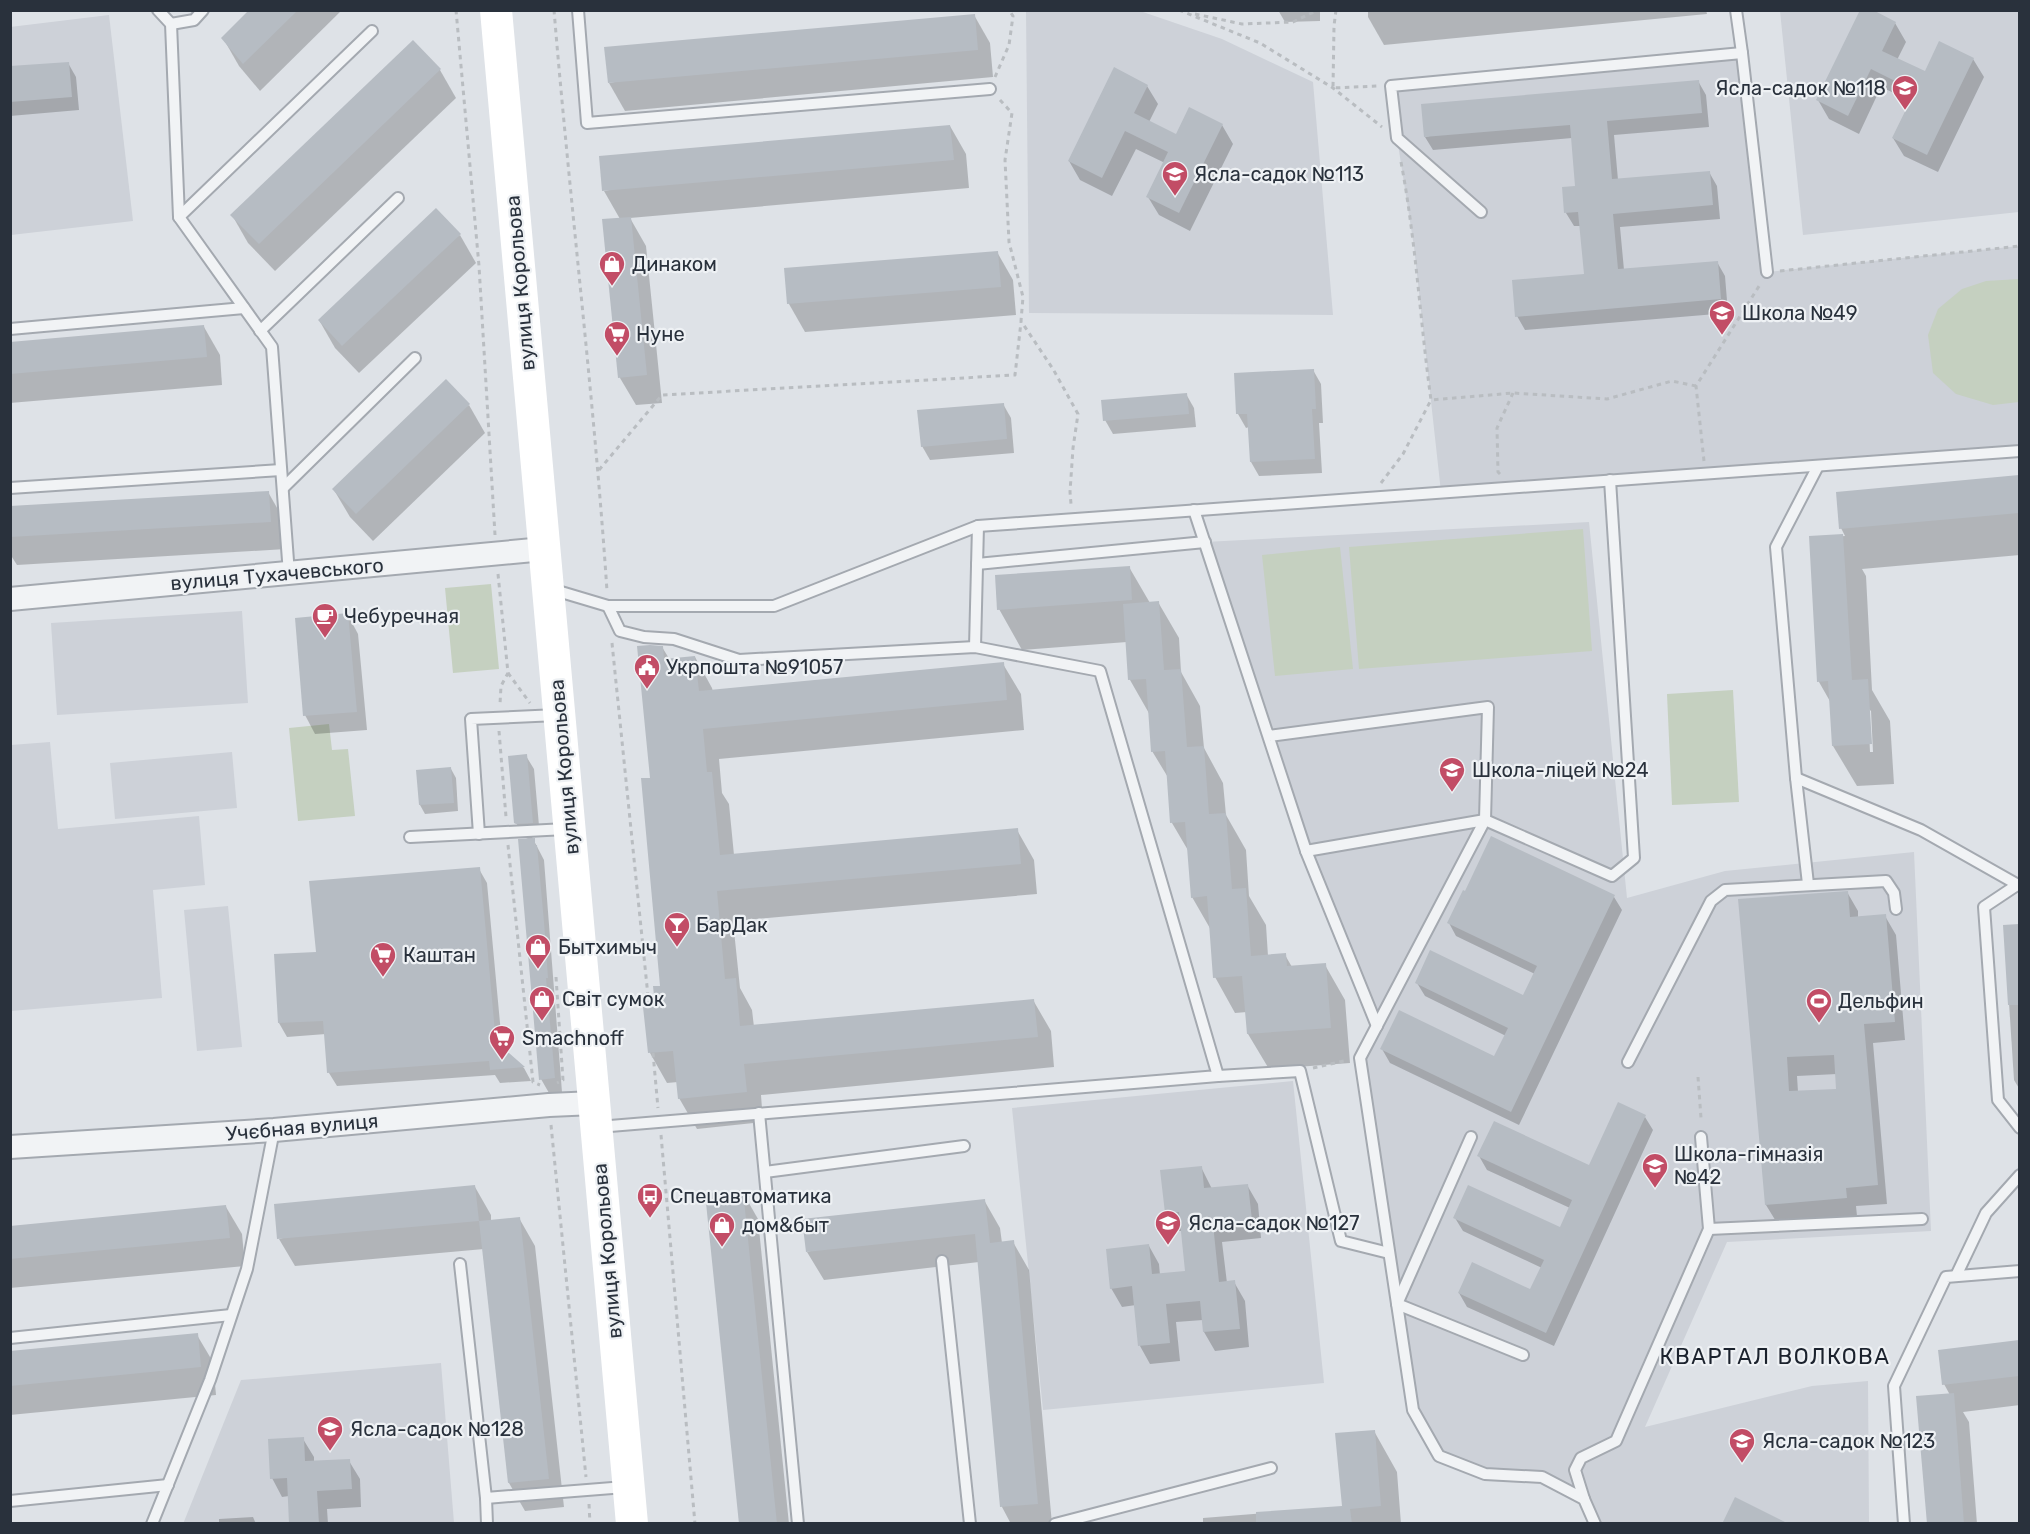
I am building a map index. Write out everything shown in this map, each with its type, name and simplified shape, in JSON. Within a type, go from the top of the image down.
[{"type":"street","name":"вулиця Корольова","points":[[496,10],[548,588],[548,715],[569,829],[632,1524]]},
{"type":"street","name":"вулиця Тухачевського","points":[[10,599],[544,549]]},
{"type":"street","name":"Учєбная вулиця","points":[[10,1147],[274,1130],[548,1096],[595,1115]]},
{"type":"lane","points":[[158,10],[171,24],[179,217],[272,347],[289,574]]},
{"type":"lane","points":[[171,24],[194,20],[203,10]]},
{"type":"lane","points":[[578,10],[587,123],[990,89]]},
{"type":"lane","points":[[1736,10],[1767,272]]},
{"type":"lane","points":[[179,217],[372,31]]},
{"type":"lane","points":[[1481,212],[1397,138],[1391,86],[1742,54]]},
{"type":"lane","points":[[260,330],[398,198]]},
{"type":"lane","points":[[10,329],[244,309]]},
{"type":"lane","points":[[283,488],[415,358]]},
{"type":"lane","points":[[548,588],[608,606],[774,606],[978,526],[2019,451]]},
{"type":"lane","points":[[1808,884],[1796,778],[1776,547],[1818,466]]},
{"type":"lane","points":[[10,489],[281,470]]},
{"type":"lane","points":[[1306,851],[1485,820],[1612,876],[1634,858],[1610,480]]},
{"type":"lane","points":[[1194,510],[1306,851],[1377,1026]]},
{"type":"lane","points":[[975,647],[978,526]]},
{"type":"lane","points":[[977,564],[1205,542]]},
{"type":"lane","points":[[608,606],[620,631],[644,637],[674,639],[739,660],[975,647],[1100,671],[1218,1076]]},
{"type":"lane","points":[[1269,736],[1488,707],[1485,820],[1360,1058],[1413,1410],[1439,1456],[1485,1473],[1542,1477],[1584,1499]]},
{"type":"lane","points":[[479,834],[471,719],[548,715]]},
{"type":"lane","points":[[1796,778],[1921,830],[2018,886],[1984,907],[1998,1100],[2019,1128]]},
{"type":"lane","points":[[410,837],[569,829]]},
{"type":"lane","points":[[1628,1062],[1712,901],[1725,890],[1886,881],[1894,892],[1896,909]]},
{"type":"lane","points":[[595,1115],[659,1122],[1300,1071],[1341,1241],[1389,1253]]},
{"type":"lane","points":[[759,1113],[798,1524]]},
{"type":"lane","points":[[152,1524],[210,1380],[247,1269],[274,1130]]},
{"type":"lane","points":[[1397,1304],[1472,1137]]},
{"type":"lane","points":[[1595,1524],[1575,1470],[1581,1458],[1616,1441],[1710,1229],[1701,1137]]},
{"type":"lane","points":[[765,1172],[964,1146]]},
{"type":"lane","points":[[1956,1276],[1986,1213],[2019,1175]]},
{"type":"lane","points":[[1710,1229],[1922,1219]]},
{"type":"lane","points":[[942,1262],[970,1524]]},
{"type":"lane","points":[[460,1264],[487,1524]]},
{"type":"lane","points":[[1904,1524],[1894,1386],[1946,1276],[2019,1271]]},
{"type":"lane","points":[[1397,1304],[1523,1355]]},
{"type":"lane","points":[[10,1338],[231,1315]]},
{"type":"lane","points":[[1055,1524],[1271,1468]]},
{"type":"lane","points":[[10,1501],[168,1485]]},
{"type":"lane","points":[[486,1498],[628,1486]]},
{"type":"path","points":[[456,10],[479,266],[496,553],[508,673],[527,697],[548,715]]},
{"type":"path","points":[[554,10],[563,123],[599,470],[608,606]]},
{"type":"path","points":[[599,470],[662,394],[1015,375],[1023,297],[1010,242],[1005,160],[1012,113],[990,89],[1009,45],[1013,16],[1009,10]]},
{"type":"path","points":[[1179,10],[1260,43],[1334,88],[1397,138],[1414,247],[1421,329],[1431,400],[1404,454],[1381,483],[1363,497]]},
{"type":"path","points":[[1188,13],[1193,10]]},
{"type":"path","points":[[1188,13],[1242,24],[1293,22],[1318,10]]},
{"type":"path","points":[[1334,88],[1336,10]]},
{"type":"path","points":[[1334,88],[1391,86]]},
{"type":"path","points":[[1705,474],[1696,386],[1767,272],[2019,246]]},
{"type":"path","points":[[1021,321],[1053,369],[1078,414],[1070,492],[1073,519]]},
{"type":"path","points":[[1431,400],[1513,393],[1606,399],[1672,381],[1696,386]]},
{"type":"path","points":[[1511,487],[1498,472],[1497,428],[1513,393]]},
{"type":"path","points":[[612,642],[649,1006]]},
{"type":"path","points":[[508,673],[501,686],[498,718],[507,832],[533,1082],[548,1096],[590,1524]]},
{"type":"path","points":[[548,1096],[563,1080],[556,973]]},
{"type":"path","points":[[653,1053],[695,1524]]},
{"type":"path","points":[[1300,1071],[1360,1058]]},
{"type":"path","points":[[1698,1077],[1701,1118]]},
{"type":"shaded area","name":"Ясла-садок №113","points":[[1026,11],[1140,11],[1222,39],[1313,82],[1333,315],[1029,313]]},
{"type":"shaded area","name":"Ясла-садок №118","points":[[1780,11],[2019,11],[2019,212],[1803,235]]},
{"type":"shaded area","points":[[109,15],[133,221],[11,235],[10,27]]},
{"type":"shaded area","name":"Школа №49","points":[[1742,53],[1767,272],[2019,246],[2019,451],[1441,492],[1414,247],[1391,86]]},
{"type":"shaded area","points":[[1589,522],[1627,898],[1725,871],[1914,852],[1931,1231],[1727,1242],[1645,1427],[1812,1386],[1868,1381],[1869,1523],[1598,1523],[1584,1499],[1542,1477],[1485,1474],[1439,1456],[1413,1410],[1360,1058],[1377,1026],[1306,851],[1205,542]]},
{"type":"shaded area","points":[[242,611],[248,703],[57,715],[51,623]]},
{"type":"shaded area","points":[[50,742],[58,829],[199,816],[205,885],[153,890],[162,998],[11,1011],[11,745]]},
{"type":"shaded area","points":[[232,752],[237,808],[115,819],[110,763]]},
{"type":"shaded area","points":[[228,906],[242,1047],[197,1051],[184,910]]},
{"type":"shaded area","name":"Ясла-садок №127","points":[[1293,1081],[1324,1383],[1043,1410],[1012,1108]]},
{"type":"shaded area","name":"Ясла-садок №128","points":[[441,1363],[454,1523],[183,1524],[241,1380]]},
{"type":"green space","points":[[2019,279],[2019,402],[1993,405],[1956,394],[1933,373],[1928,335],[1938,309],[1962,289],[1986,281]]},
{"type":"green space","points":[[1583,529],[1592,651],[1359,669],[1349,547]]},
{"type":"green space","points":[[1340,547],[1353,669],[1275,676],[1262,555]]},
{"type":"green space","points":[[491,584],[499,669],[453,673],[445,588]]},
{"type":"green space","points":[[1733,690],[1739,802],[1672,805],[1667,694]]},
{"type":"green space","points":[[329,724],[332,750],[348,749],[355,816],[298,821],[289,728]]},
{"type":"building","points":[[249,10],[298,10],[243,64],[221,38]]},
{"type":"building","points":[[1860,10],[1873,10],[1896,22],[1882,51],[1925,71],[1939,41],[1974,58],[1927,155],[1892,138],[1915,91],[1871,69],[1848,116],[1816,100]]},
{"type":"building","points":[[975,14],[978,50],[608,83],[604,47]]},
{"type":"building","points":[[413,40],[441,69],[259,244],[230,215]]},
{"type":"building","points":[[69,62],[72,97],[10,102],[10,66]]},
{"type":"building","points":[[1114,67],[1148,85],[1134,113],[1176,134],[1189,107],[1223,124],[1179,213],[1146,197],[1168,152],[1125,131],[1102,178],[1068,161]]},
{"type":"building","points":[[1699,80],[1702,113],[1607,121],[1612,179],[1710,171],[1713,205],[1613,214],[1618,269],[1718,261],[1721,299],[1515,317],[1512,280],[1584,274],[1578,212],[1564,213],[1562,187],[1575,186],[1570,125],[1424,137],[1421,104]]},
{"type":"building","points":[[950,125],[954,160],[602,191],[599,156]]},
{"type":"building","points":[[436,208],[461,234],[342,346],[318,320]]},
{"type":"building","points":[[631,217],[647,375],[618,378],[602,219]]},
{"type":"building","points":[[998,251],[1001,287],[787,304],[784,268]]},
{"type":"building","points":[[204,325],[207,357],[10,374],[10,342]]},
{"type":"building","points":[[1314,369],[1316,409],[1312,409],[1315,459],[1250,462],[1247,414],[1236,414],[1234,373]]},
{"type":"building","points":[[446,379],[470,404],[356,514],[332,489]]},
{"type":"building","points":[[1187,393],[1189,414],[1103,421],[1101,400]]},
{"type":"building","points":[[1004,403],[1007,439],[921,447],[917,410]]},
{"type":"building","points":[[2019,475],[2019,513],[1839,529],[1836,492]]},
{"type":"building","points":[[269,491],[271,522],[10,537],[10,506]]},
{"type":"building","points":[[1843,534],[1852,680],[1868,679],[1872,744],[1832,746],[1828,681],[1817,682],[1809,536]]},
{"type":"building","points":[[1130,566],[1132,600],[997,610],[995,575]]},
{"type":"building","points":[[1159,601],[1164,670],[1181,669],[1187,747],[1204,746],[1209,814],[1226,813],[1232,889],[1246,888],[1251,956],[1286,953],[1287,966],[1326,963],[1331,1028],[1247,1034],[1242,976],[1213,978],[1207,896],[1191,898],[1185,822],[1170,823],[1165,751],[1151,752],[1146,679],[1128,680],[1123,604]]},
{"type":"building","points":[[348,613],[357,712],[303,716],[295,618]]},
{"type":"building","points":[[637,646],[663,646],[664,659],[695,656],[699,691],[1004,662],[1007,700],[703,729],[707,772],[712,772],[720,855],[1018,828],[1021,864],[717,891],[725,979],[736,978],[740,1026],[1034,999],[1038,1037],[744,1064],[747,1092],[678,1099],[673,1051],[648,1053],[643,1007],[655,1006],[653,986],[660,986],[641,778],[650,778]]},
{"type":"building","points":[[527,754],[533,823],[516,824],[514,823],[508,756]]},
{"type":"building","points":[[451,767],[454,803],[419,805],[416,770]]},
{"type":"building","points":[[1491,836],[1615,895],[1511,1112],[1380,1049],[1399,1010],[1494,1056],[1508,1028],[1415,983],[1430,950],[1523,995],[1537,966],[1447,923]]},
{"type":"building","points":[[535,838],[544,922],[548,978],[546,978],[555,1078],[539,1080],[518,839]]},
{"type":"building","name":"Каштан","points":[[480,867],[497,1054],[509,1053],[525,1067],[490,1070],[489,1061],[327,1073],[323,1021],[278,1023],[274,954],[316,952],[309,881]]},
{"type":"building","points":[[1848,891],[1850,917],[1886,914],[1895,1022],[1864,1024],[1878,1185],[1846,1188],[1847,1198],[1765,1205],[1738,899]],"holes":[[[1834,1055],[1836,1089],[1789,1091],[1787,1057]]]},
{"type":"building","points":[[2019,924],[2019,1005],[2008,1005],[2003,925]]},
{"type":"building","points":[[1618,1102],[1646,1115],[1546,1333],[1458,1293],[1472,1262],[1530,1289],[1544,1260],[1453,1218],[1468,1185],[1560,1227],[1572,1200],[1477,1156],[1494,1121],[1589,1165]]},
{"type":"building","points":[[1202,1166],[1204,1188],[1248,1184],[1252,1220],[1213,1224],[1219,1282],[1235,1280],[1240,1329],[1203,1332],[1200,1301],[1166,1304],[1170,1343],[1138,1346],[1132,1286],[1110,1289],[1106,1249],[1149,1244],[1152,1274],[1185,1271],[1179,1212],[1165,1213],[1160,1170]]},
{"type":"building","points":[[475,1185],[479,1221],[277,1239],[274,1204]]},
{"type":"building","points":[[743,1190],[777,1524],[739,1524],[705,1193]]},
{"type":"building","points":[[985,1199],[990,1243],[1014,1240],[1038,1504],[1000,1507],[975,1234],[806,1252],[802,1219]]},
{"type":"building","points":[[226,1205],[230,1238],[10,1259],[10,1226]]},
{"type":"building","points":[[520,1217],[549,1479],[508,1483],[479,1221]]},
{"type":"building","points":[[198,1333],[201,1367],[10,1386],[10,1351]]},
{"type":"building","points":[[2019,1340],[2019,1376],[1942,1385],[1938,1350]]},
{"type":"building","points":[[1954,1393],[1964,1524],[1927,1524],[1916,1396]]},
{"type":"building","points":[[1375,1430],[1381,1506],[1350,1509],[1352,1524],[1256,1524],[1256,1512],[1342,1506],[1335,1433]]},
{"type":"building","points":[[304,1437],[305,1461],[350,1459],[352,1489],[317,1491],[319,1524],[289,1524],[287,1478],[270,1479],[268,1439]]},
{"type":"building","points":[[1735,1497],[1789,1524],[1722,1524]]},
{"type":"place","name":"Ясла-садок №118","points":[[1905,111]]},
{"type":"place","name":"Ясла-садок №113","points":[[1175,197]]},
{"type":"place","name":"Динаком","points":[[612,287]]},
{"type":"place","name":"Школа №49","points":[[1722,336]]},
{"type":"place","name":"Нуне","points":[[617,357]]},
{"type":"place","name":"Чебуречная","points":[[325,639]]},
{"type":"place","name":"Укрпошта №91057","points":[[647,690]]},
{"type":"place","name":"Школа-ліцей №24","points":[[1452,793]]},
{"type":"place","name":"БарДак","points":[[677,948]]},
{"type":"place","name":"Бытхимыч","points":[[538,970]]},
{"type":"place","name":"Каштан","points":[[383,978]]},
{"type":"place","name":"Світ сумок","points":[[542,1022]]},
{"type":"place","name":"Дельфин","points":[[1819,1024]]},
{"type":"place","name":"Smachnoff","points":[[502,1061]]},
{"type":"place","name":"Школа-гімназія №42","points":[[1655,1189]]},
{"type":"place","name":"Спецавтоматика","points":[[650,1219]]},
{"type":"place","name":"Ясла-садок №127","points":[[1168,1246]]},
{"type":"place","name":"дом&быт","points":[[722,1248]]},
{"type":"place","name":"Ясла-садок №128","points":[[330,1452]]},
{"type":"place","name":"Ясла-садок №123","points":[[1742,1464]]},
{"type":"district","name":"КВАРТАЛ ВОЛКОВА","points":[[1775,1356]]}]
